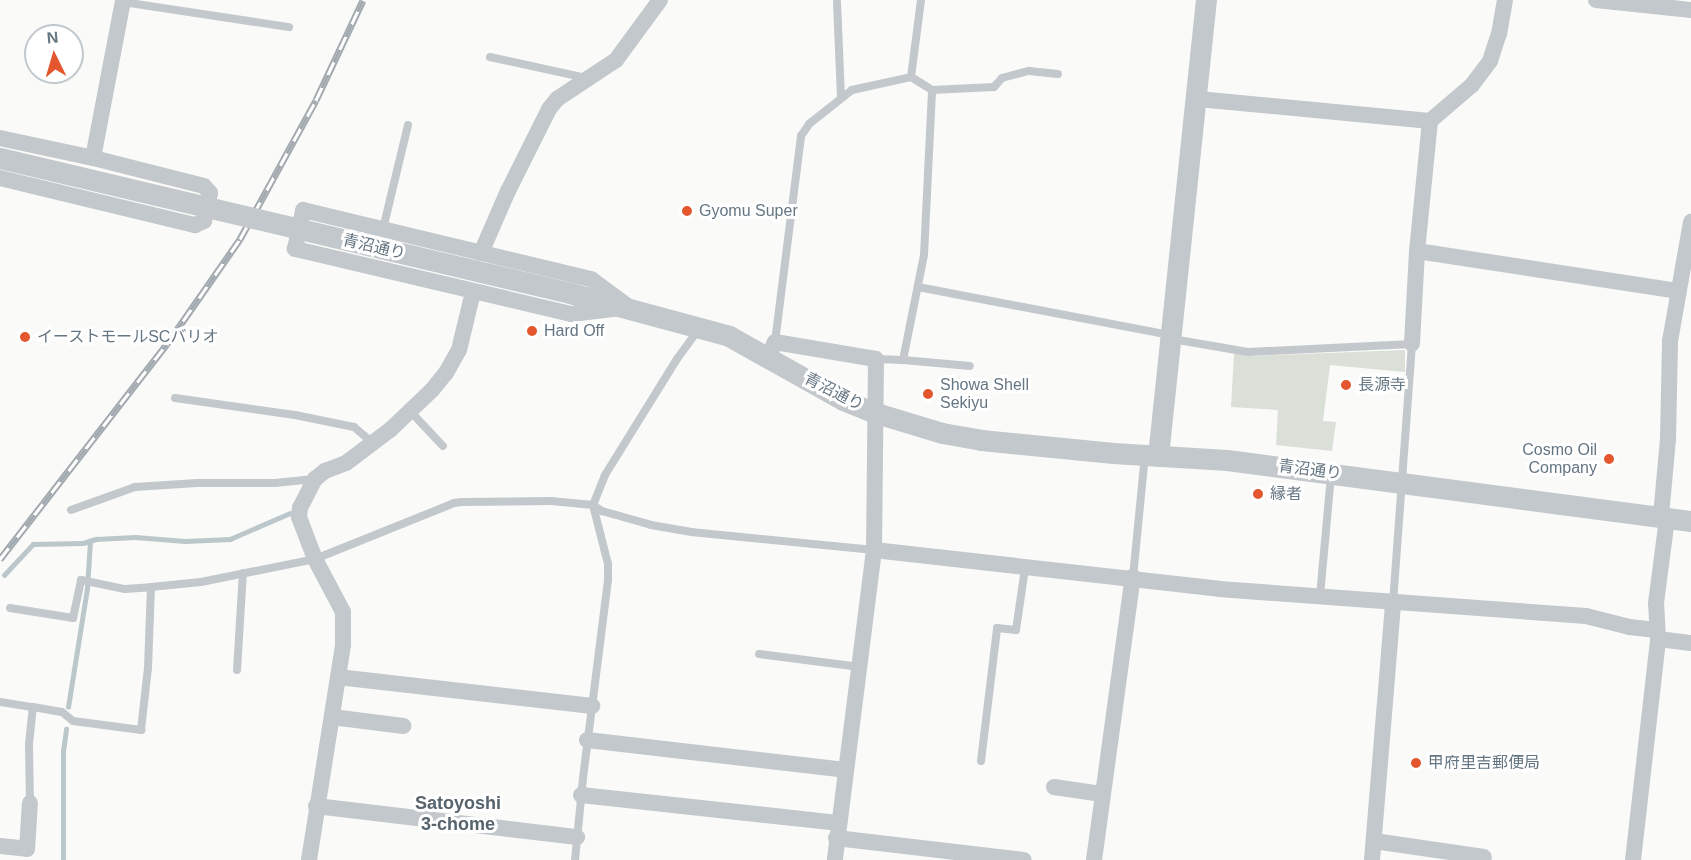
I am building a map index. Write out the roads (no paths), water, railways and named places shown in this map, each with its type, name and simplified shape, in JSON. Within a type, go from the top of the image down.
[{"type":"street","points":[[481,253],[511,183],[549,109],[557,99],[616,60],[660,0]]},
{"type":"street","points":[[1152,456],[1198,99],[1206,0]]},
{"type":"street","points":[[1412,344],[1417,251],[1430,121],[1472,85],[1486,68],[1499,34],[1504,0]]},
{"type":"street","points":[[1596,0],[1691,10]]},
{"type":"street","points":[[93,158],[123,1]]},
{"type":"street","points":[[1198,99],[1430,121]]},
{"type":"street","points":[[0,138],[93,158],[204,186],[210,193],[204,221],[195,225],[0,178]]},
{"type":"street","name":"青沼通り","points":[[0,158],[570,293],[701,327],[772,349],[843,400],[876,413],[942,433],[981,440],[1152,456],[1227,460],[1401,481],[1691,521]]},
{"type":"street","points":[[303,210],[591,279],[629,308],[572,314],[295,249],[303,210]]},
{"type":"street","points":[[1633,860],[1658,635],[1656,603],[1664,517],[1670,341],[1688,254],[1691,222]]},
{"type":"street","points":[[1417,251],[1679,291]]},
{"type":"street","points":[[309,860],[343,645],[343,612],[315,559],[299,513],[315,479],[325,471],[346,463],[373,443],[432,390],[454,362],[472,292]]},
{"type":"street","points":[[772,349],[876,358],[874,550],[835,860]]},
{"type":"street","points":[[874,550],[1025,568],[1133,577],[1219,589],[1586,616],[1691,643]]},
{"type":"street","points":[[1094,860],[1133,577]]},
{"type":"street","points":[[1372,860],[1394,602]]},
{"type":"street","points":[[338,677],[592,706]]},
{"type":"street","points":[[332,717],[403,726]]},
{"type":"street","points":[[587,740],[845,770]]},
{"type":"street","points":[[1054,787],[1102,794]]},
{"type":"street","points":[[581,795],[837,830],[1024,860]]},
{"type":"street","points":[[0,846],[27,849],[30,803]]},
{"type":"street","points":[[316,806],[577,837]]},
{"type":"street","points":[[1374,841],[1484,857]]},
{"type":"lane","points":[[911,77],[921,0]]},
{"type":"lane","points":[[123,1],[289,27]]},
{"type":"lane","points":[[837,2],[841,98]]},
{"type":"lane","points":[[490,57],[587,79]]},
{"type":"lane","points":[[772,349],[799,141],[809,124],[841,98],[862,85],[911,77],[933,90],[994,87],[1002,78],[1029,71],[1058,74]]},
{"type":"lane","points":[[903,360],[924,255],[933,90]]},
{"type":"lane","points":[[383,229],[408,125]]},
{"type":"lane","points":[[918,287],[1248,352],[1412,344],[1394,602]]},
{"type":"lane","points":[[575,860],[587,740],[608,580],[608,564],[593,505],[605,475],[677,359],[701,327]]},
{"type":"lane","points":[[876,358],[970,366]]},
{"type":"lane","points":[[175,398],[295,415],[354,427],[373,443]]},
{"type":"lane","points":[[410,411],[443,446]]},
{"type":"lane","points":[[1133,577],[1152,456]]},
{"type":"lane","points":[[1320,596],[1331,473]]},
{"type":"lane","points":[[71,510],[135,487],[197,483],[275,483],[315,479]]},
{"type":"lane","points":[[10,608],[74,618],[81,579],[125,589],[151,587],[315,559],[454,503],[551,501],[593,505],[612,514],[691,532],[874,550]]},
{"type":"lane","points":[[981,760],[997,628],[1016,630],[1025,568]]},
{"type":"lane","points":[[237,670],[243,573]]},
{"type":"lane","points":[[0,702],[62,712],[73,721],[141,730],[148,668],[151,587]]},
{"type":"lane","points":[[759,654],[860,668]]},
{"type":"lane","points":[[30,803],[29,744],[33,707]]},
{"type":"waterway","points":[[4,575],[33,544],[83,543],[96,539],[135,537],[185,541],[230,539],[290,513]]},
{"type":"waterway","points":[[68,707],[87,588],[90,541]]},
{"type":"waterway","points":[[63,860],[63,751],[66,729]]},
{"type":"railway","points":[[0,559],[167,344],[240,239],[316,100],[363,0]]},
{"type":"place","name":"Gyomu Super","points":[[687,211]]},
{"type":"place","name":"Hard Off","points":[[532,331]]},
{"type":"place","name":"イーストモールSCバリオ","points":[[25,337]]},
{"type":"place","name":"長源寺","points":[[1346,385]]},
{"type":"place","name":"Showa Shell Sekiyu","points":[[928,394]]},
{"type":"place","name":"Cosmo Oil Company","points":[[1609,459]]},
{"type":"place","name":"縁者","points":[[1258,494]]},
{"type":"place","name":"甲府里吉郵便局","points":[[1416,763]]},
{"type":"district","name":"Satoyoshi 3-chome","points":[[458,814]]}]
